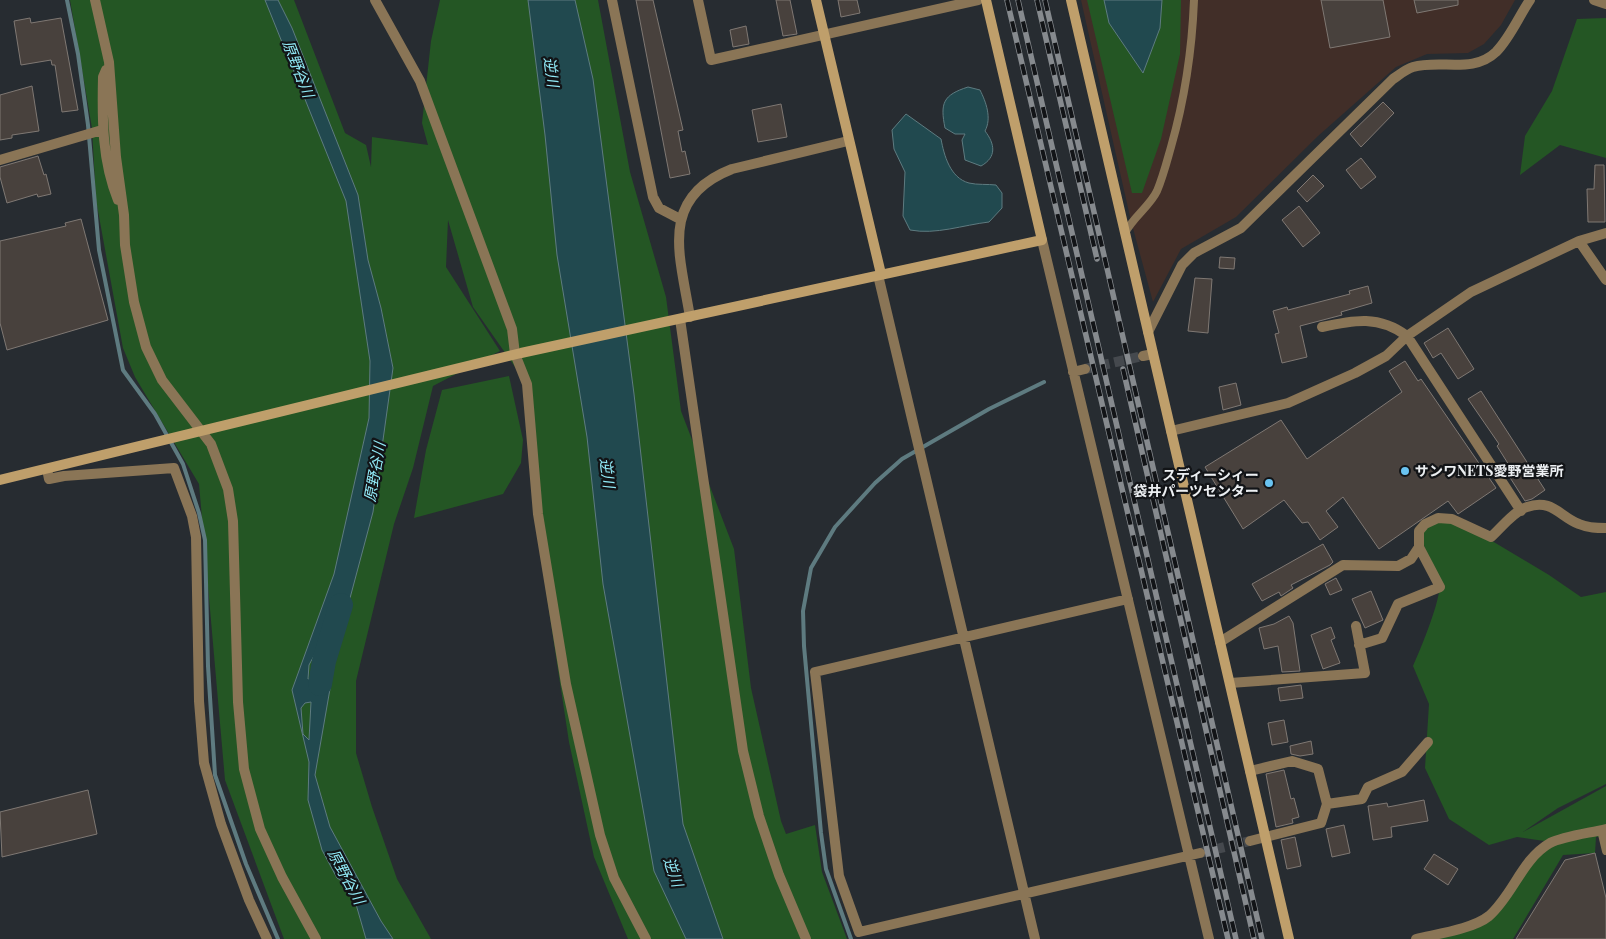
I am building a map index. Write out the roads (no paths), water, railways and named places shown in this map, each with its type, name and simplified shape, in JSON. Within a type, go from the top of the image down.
[{"type":"street","points":[[95,0],[109,62],[116,157],[124,215],[124,245],[134,302],[146,347],[162,380],[211,444],[218,458],[228,489],[233,521],[238,702],[244,769],[260,829],[282,877],[316,939]]},
{"type":"street","points":[[375,0],[420,81],[512,329],[515,355],[527,384],[538,514],[566,684],[600,835],[614,878],[646,939]]},
{"type":"street","points":[[612,0],[653,198],[659,208],[680,219]]},
{"type":"street","points":[[698,0],[711,60],[982,0],[1074,372],[1209,939]]},
{"type":"street","points":[[816,0],[1035,939]]},
{"type":"street","points":[[1071,0],[1148,332],[1148,355],[1171,431],[1289,939]]},
{"type":"street","points":[[1148,332],[1182,265],[1194,253],[1241,228],[1393,79],[1412,67],[1430,64],[1466,65],[1480,62],[1496,52],[1530,0]]},
{"type":"street","points":[[1594,0],[1606,4]]},
{"type":"street","points":[[109,62],[103,77],[102,130],[112,184],[124,215]]},
{"type":"street","points":[[0,160],[102,130]]},
{"type":"street","points":[[806,939],[779,875],[759,816],[742,751],[682,319],[678,240],[680,219],[688,201],[696,191],[717,175],[848,141]]},
{"type":"street","points":[[1171,431],[1288,403],[1386,356],[1407,336],[1471,292],[1579,241],[1606,234]]},
{"type":"street","points":[[0,480],[515,355],[1042,240]]},
{"type":"street","points":[[1579,241],[1606,280]]},
{"type":"street","points":[[1322,327],[1356,320],[1377,322],[1394,326],[1407,336],[1521,511]]},
{"type":"street","points":[[1074,372],[1085,369]]},
{"type":"street","points":[[47,469],[49,479],[64,476],[174,468],[192,516],[196,536],[199,700],[204,763],[221,824],[249,900],[267,939]]},
{"type":"street","points":[[1359,645],[1382,638],[1398,604],[1440,587],[1419,547],[1419,532],[1425,524],[1438,518],[1452,519],[1491,537],[1525,507],[1540,504],[1557,509],[1578,524],[1592,528],[1606,528]]},
{"type":"street","points":[[1220,642],[1343,565],[1398,566],[1411,559],[1419,547]]},
{"type":"street","points":[[1128,599],[815,672],[838,876],[859,932],[1200,853]]},
{"type":"street","points":[[1230,683],[1365,673],[1356,626]]},
{"type":"street","points":[[1327,804],[1362,799],[1368,788],[1402,772],[1428,742]]},
{"type":"street","points":[[1250,771],[1292,761],[1318,769],[1327,804],[1321,823],[1250,841]]},
{"type":"street","points":[[1416,939],[1460,928],[1487,917],[1505,898],[1535,854],[1551,842],[1604,830]]},
{"type":"lane","points":[[1125,233],[1131,222],[1156,192],[1167,160],[1183,103],[1193,37],[1194,0]]},
{"type":"lane","points":[[1604,830],[1606,851]]},
{"type":"water","points":[[265,0],[278,0],[292,28],[358,195],[368,260],[381,308],[393,368],[373,512],[338,643],[315,775],[330,827],[381,921],[393,939],[366,939],[351,887],[337,878],[322,850],[308,800],[309,762],[292,690],[334,574],[369,418],[370,361],[346,201]],"holes":[[[334,636],[314,678],[308,679],[309,665],[324,637]],[[311,702],[309,740],[303,734],[301,708],[305,703]]]},
{"type":"water","name":"逆川","points":[[528,0],[575,0],[593,79],[634,394],[683,824],[723,939],[686,939],[654,871],[603,584],[587,437],[557,255],[545,135]]},
{"type":"water","points":[[1104,0],[1162,0],[1160,28],[1143,73],[1109,23]]},
{"type":"water","points":[[968,87],[980,90],[988,115],[985,131],[991,141],[993,150],[990,159],[981,166],[965,160],[962,140],[965,134],[955,134],[945,128],[943,106],[945,101],[953,93]]},
{"type":"water","points":[[906,114],[941,139],[949,165],[962,180],[975,184],[996,185],[1002,193],[1002,208],[989,222],[940,230],[910,230],[903,216],[905,172],[894,149],[892,130]]},
{"type":"waterway","points":[[67,0],[78,54],[88,125],[99,250],[123,370],[155,414],[183,464],[199,513],[205,540],[208,666],[215,775],[246,864],[278,939]]},
{"type":"waterway","points":[[851,939],[826,869],[821,833],[804,646],[803,611],[811,568],[835,527],[875,483],[902,459],[989,409],[1044,382]]},
{"type":"waterway","name":"原野谷川","points":[[320,684],[324,661],[341,605]]},
{"type":"tunnel","points":[[1085,369],[1143,356]]},
{"type":"tunnel","points":[[1200,853],[1250,841]]},
{"type":"railway","points":[[1007,0],[1228,939]]},
{"type":"railway","points":[[1018,0],[1236,939]]},
{"type":"railway","points":[[1037,0],[1097,259]]},
{"type":"railway","points":[[1045,0],[1262,939]]},
{"type":"railway","points":[[1123,369],[1254,939]]},
{"type":"place","name":"サンワNETS愛野営業所","points":[[1405,471]]},
{"type":"place","name":"スディーシィー 袋井パーツセンター","points":[[1269,483]]}]
